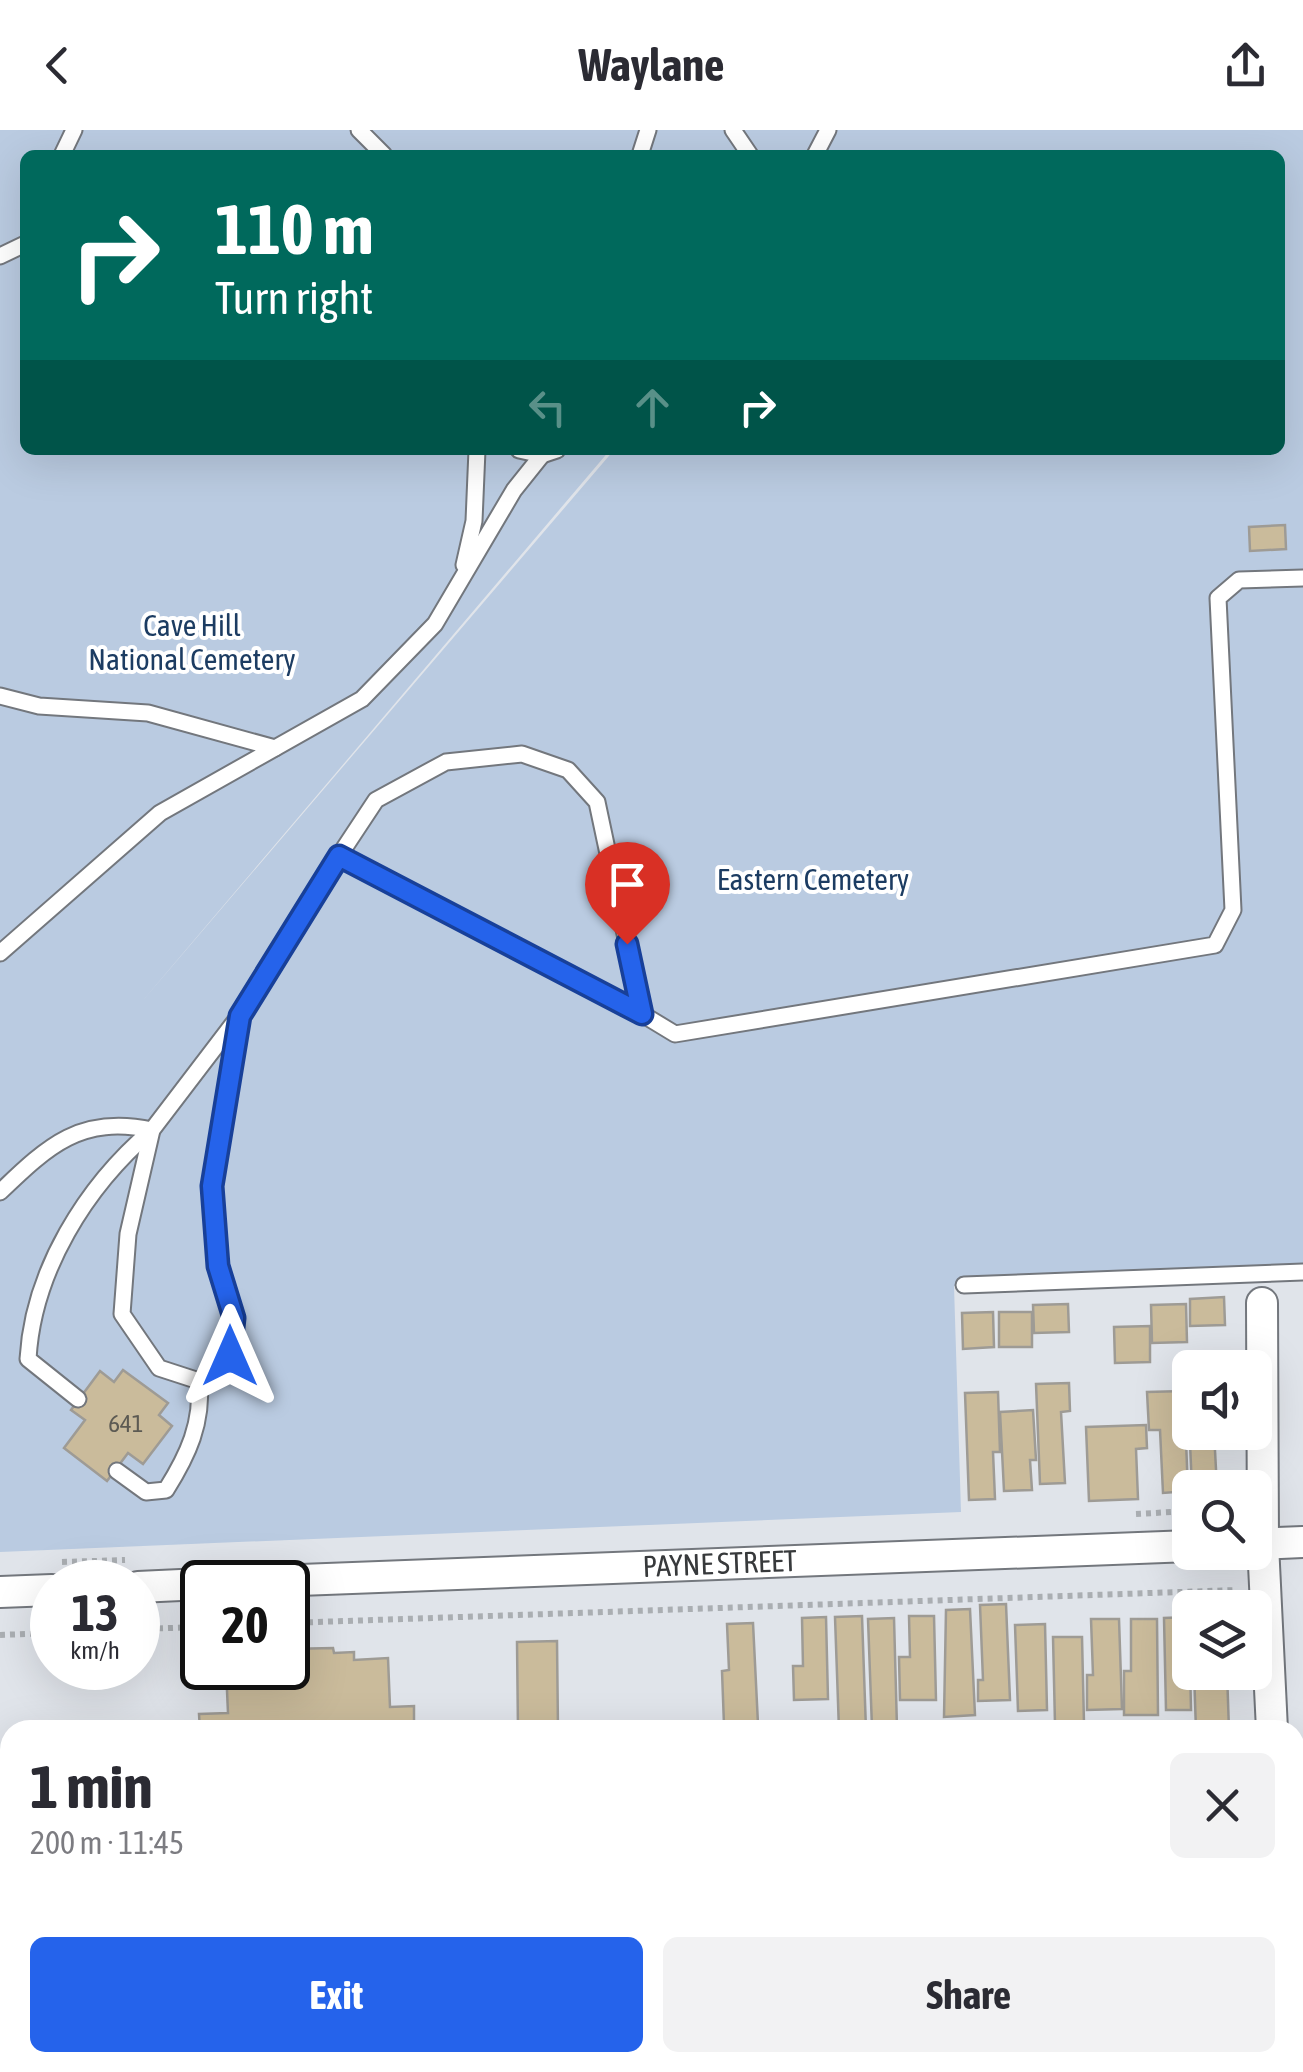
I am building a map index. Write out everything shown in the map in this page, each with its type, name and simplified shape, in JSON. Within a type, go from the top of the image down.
[{"type":"street","points":[[1259,1470],[1260,1288]]},
{"type":"street","points":[[1272,1543],[1303,1542]]},
{"type":"street","name":"PAYNE STREET","points":[[310,1580],[1172,1547]]},
{"type":"street","points":[[1263,1570],[1272,1720]]},
{"type":"street","points":[[0,1592],[30,1591]]},
{"type":"lane","points":[[358,130],[379,150]]},
{"type":"lane","points":[[459,588],[474,521],[477,455]]},
{"type":"lane","points":[[0,952],[160,813],[362,700],[436,624],[514,490],[548,455]]},
{"type":"lane","points":[[339,856],[675,1034],[1215,945],[1234,910],[1218,598],[1239,580],[1303,578]]},
{"type":"lane","points":[[0,696],[39,706],[148,713],[275,748]]},
{"type":"lane","points":[[78,1399],[28,1359],[30,1321],[80,1210],[121,1156],[152,1130],[240,1016],[376,800],[446,762],[522,754],[568,770],[597,802],[642,1014]]},
{"type":"lane","points":[[198,1381],[230,1356],[234,1318],[218,1266],[212,1186],[240,1016]]},
{"type":"lane","points":[[0,1192],[40,1154],[84,1128],[122,1124],[152,1130]]},
{"type":"lane","points":[[152,1130],[128,1234],[122,1314],[159,1368],[198,1381]]},
{"type":"lane","points":[[964,1285],[1260,1288],[1303,1272]]},
{"type":"lane","points":[[117,1470],[146,1492],[166,1490],[186,1458],[201,1411],[198,1381]]},
{"type":"path","points":[[310,1622],[1266,1587]]},
{"type":"path","points":[[0,1636],[30,1634]]},
{"type":"green space","name":"Eastern Cemetery","points":[[0,130],[1303,130],[1303,1270],[954,1286],[961,1512],[0,1552]],"holes":[[[20,150],[1285,150],[1285,455],[610,455],[139,1005],[606,455],[20,455]]]},
{"type":"building","points":[[1285,525],[1286,549],[1250,551],[1249,527]]},
{"type":"building","points":[[1224,1297],[1225,1325],[1190,1326],[1190,1299]]},
{"type":"building","points":[[1068,1304],[1069,1332],[1034,1333],[1033,1305]]},
{"type":"building","points":[[1186,1304],[1187,1342],[1152,1343],[1151,1305]]},
{"type":"building","points":[[993,1312],[994,1347],[963,1349],[962,1313]]},
{"type":"building","points":[[999,1312],[1032,1312],[1032,1347],[999,1347]]},
{"type":"building","points":[[1150,1326],[1150,1362],[1115,1363],[1114,1327]]},
{"type":"building","points":[[123,1370],[168,1403],[159,1415],[172,1426],[143,1464],[128,1453],[107,1481],[64,1448],[85,1420],[71,1410],[100,1371],[114,1382]]},
{"type":"building","points":[[1069,1383],[1070,1411],[1061,1412],[1065,1483],[1040,1484],[1036,1384]]},
{"type":"building","points":[[1172,1391],[1172,1450],[1186,1450],[1187,1470],[1172,1470],[1172,1492],[1163,1493],[1160,1430],[1149,1430],[1147,1392]]},
{"type":"building","points":[[998,1392],[1000,1452],[993,1452],[995,1499],[969,1500],[965,1393]]},
{"type":"building","points":[[1033,1410],[1036,1460],[1030,1460],[1032,1490],[1004,1491],[1000,1412]]},
{"type":"building","points":[[1146,1425],[1147,1448],[1136,1449],[1138,1499],[1089,1501],[1086,1427]]},
{"type":"building","points":[[1190,1450],[1215,1450],[1216,1470],[1191,1470]]},
{"type":"building","points":[[1006,1604],[1010,1700],[978,1701],[978,1680],[983,1680],[980,1605]]},
{"type":"building","points":[[970,1609],[975,1715],[944,1717],[946,1610]]},
{"type":"building","points":[[862,1616],[866,1720],[839,1720],[835,1617]]},
{"type":"building","points":[[909,1616],[934,1616],[936,1700],[900,1700],[899,1657],[910,1657]]},
{"type":"building","points":[[826,1617],[828,1699],[794,1700],[793,1666],[803,1666],[802,1618]]},
{"type":"building","points":[[894,1618],[897,1720],[872,1720],[868,1619]]},
{"type":"building","points":[[1164,1618],[1172,1618],[1172,1690],[1191,1690],[1191,1710],[1166,1710]]},
{"type":"building","points":[[1091,1619],[1119,1619],[1122,1709],[1087,1710],[1087,1675],[1093,1675]]},
{"type":"building","points":[[1131,1619],[1157,1619],[1158,1715],[1124,1715],[1124,1671],[1131,1671]]},
{"type":"building","points":[[753,1623],[758,1720],[724,1720],[722,1671],[729,1670],[727,1624]]},
{"type":"building","points":[[1045,1624],[1047,1710],[1018,1711],[1015,1625]]},
{"type":"building","points":[[1053,1637],[1082,1637],[1084,1720],[1055,1720]]},
{"type":"building","points":[[557,1641],[558,1720],[518,1720],[517,1642]]},
{"type":"building","points":[[333,1648],[334,1653],[354,1652],[354,1660],[388,1658],[390,1707],[414,1706],[414,1720],[199,1720],[199,1714],[228,1713],[227,1690],[310,1690],[310,1649]]},
{"type":"building","points":[[1195,1690],[1228,1690],[1229,1720],[1196,1720]]},
{"type":"route","points":[[230,1356],[234,1318],[218,1266],[212,1186],[240,1016],[339,856],[642,1014],[627,944]]},
{"type":"park label","name":"Cave Hill National Cemetery","points":[[192,643]]}]
